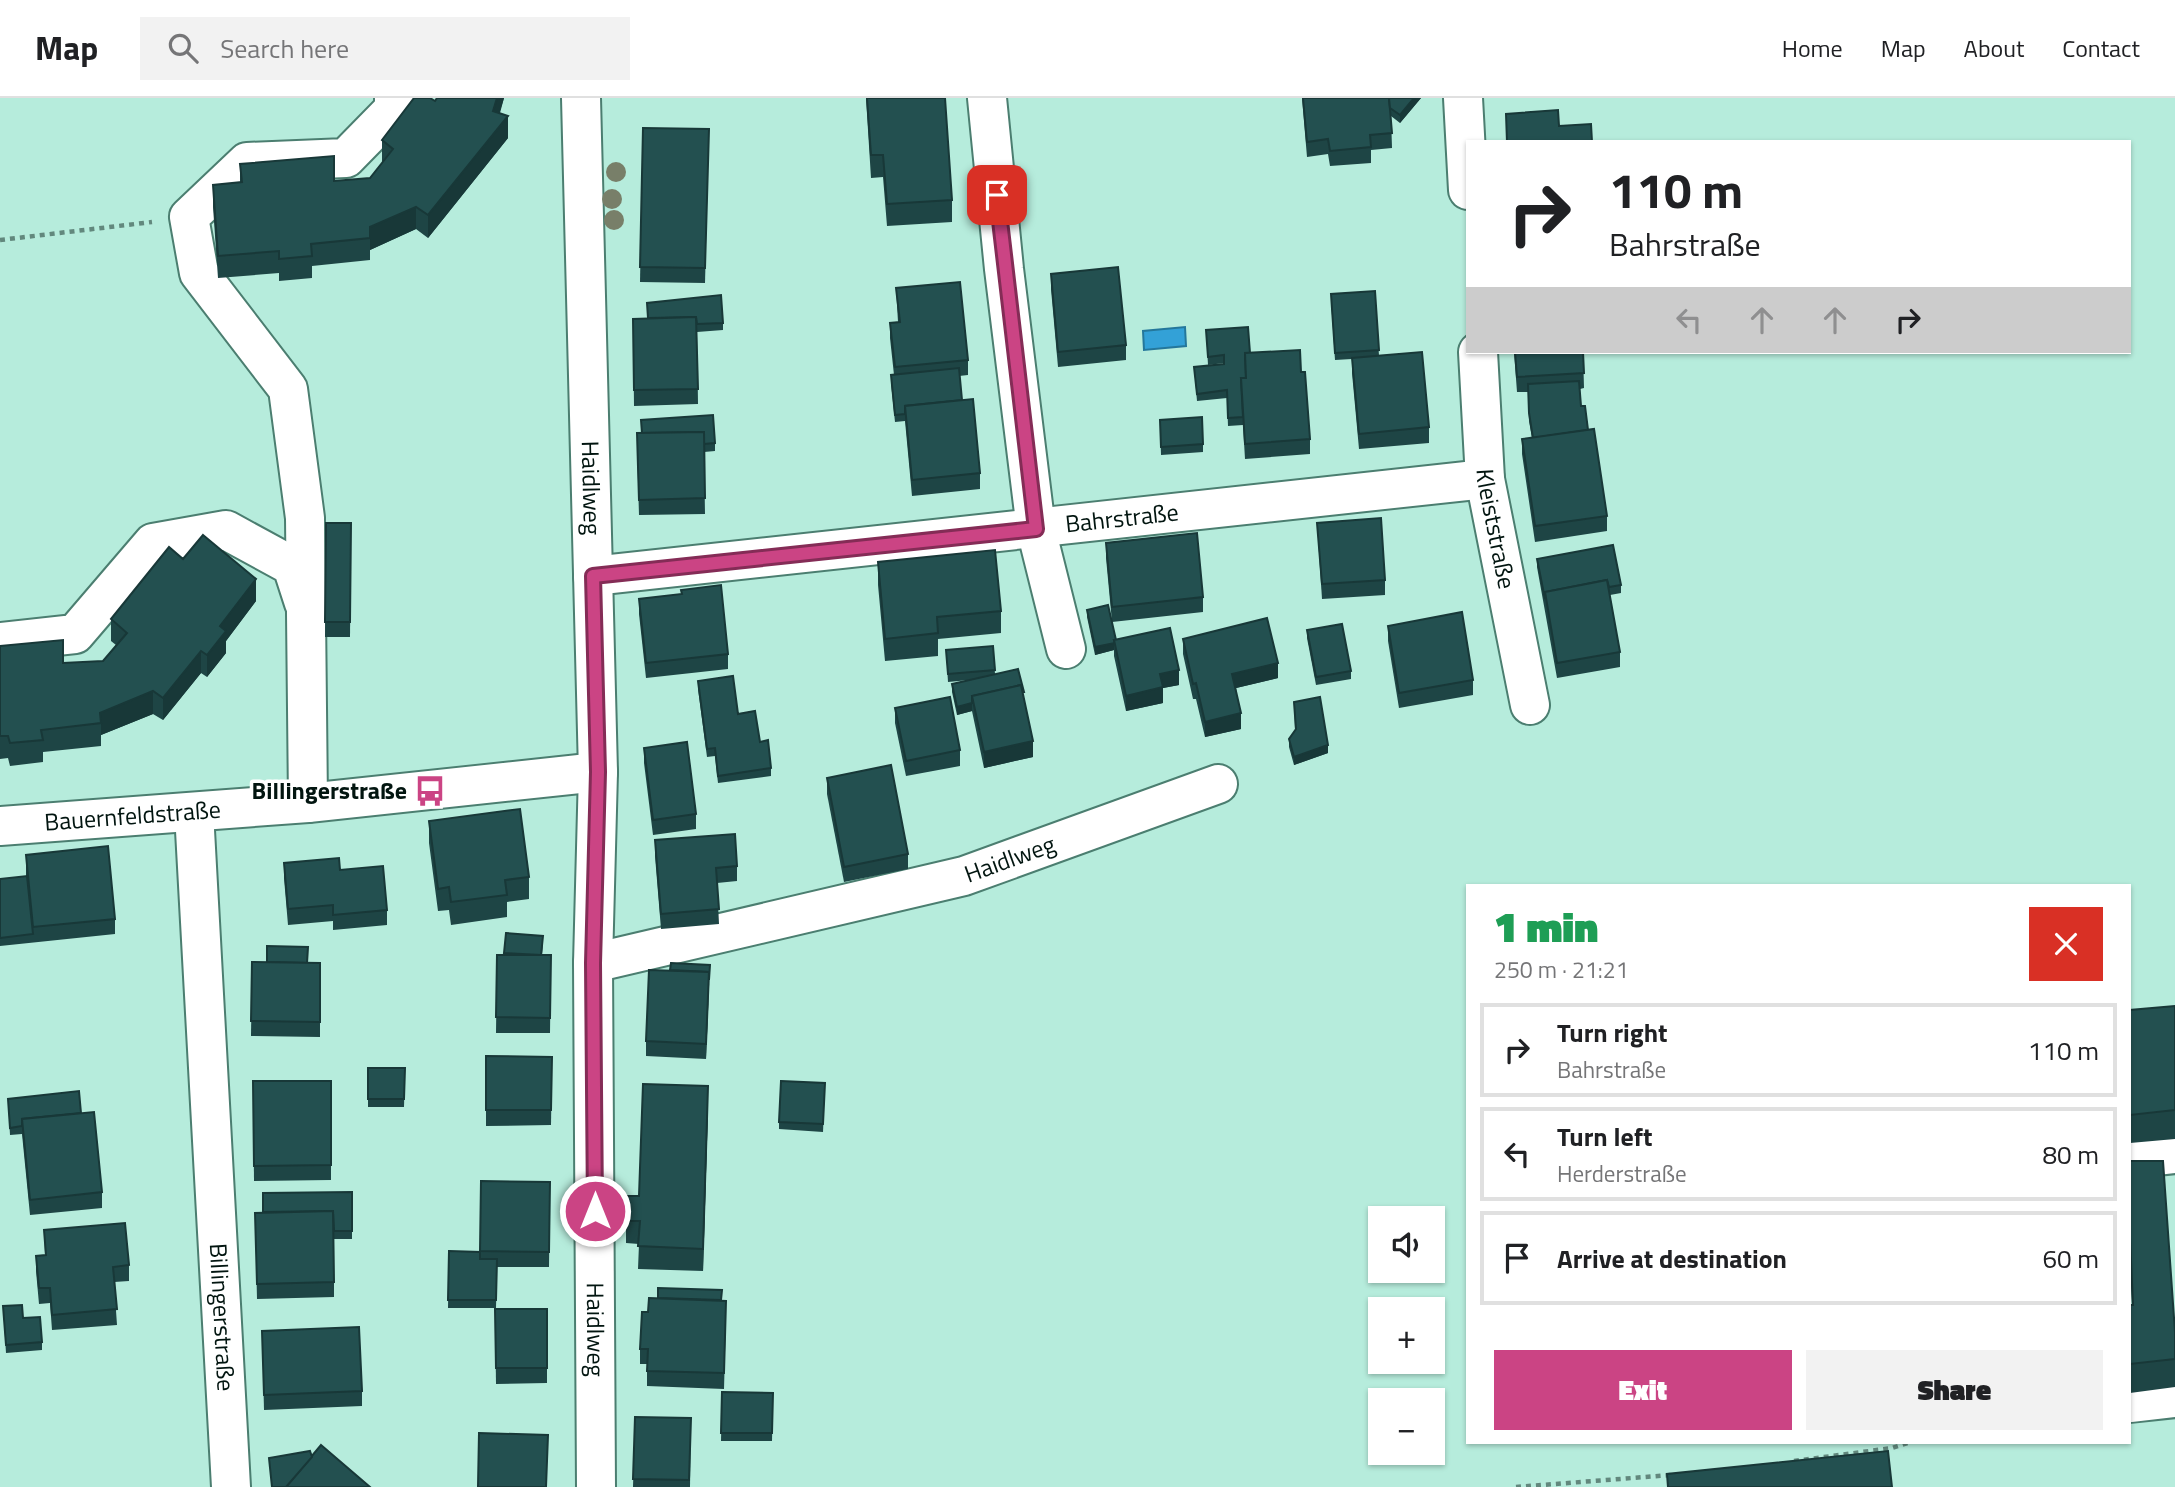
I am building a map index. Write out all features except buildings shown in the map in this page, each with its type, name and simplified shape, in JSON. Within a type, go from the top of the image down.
[{"type":"street","points":[[308,803],[305,518],[288,389],[199,273],[189,217],[247,162],[346,158],[394,109],[394,98]]},
{"type":"street","name":"Haidlweg","points":[[581,98],[598,772],[593,963],[596,1487]]},
{"type":"street","points":[[987,98],[1004,269],[1036,529],[1066,649]]},
{"type":"street","points":[[1463,98],[1466,153]]},
{"type":"street","name":"Kleiststraße","points":[[1478,354],[1485,480],[1530,705]]},
{"type":"street","name":"Bahrstraße","points":[[593,576],[1485,480]]},
{"type":"street","points":[[0,642],[75,634],[153,543],[226,530],[292,566],[306,608]]},
{"type":"street","name":"Bauernfeldstraße","points":[[0,826],[308,803],[598,772]]},
{"type":"street","name":"Haidlweg","points":[[593,963],[964,876],[1218,784]]},
{"type":"street","name":"Billingerstraße","points":[[194,812],[231,1487]]},
{"type":"street","points":[[2131,1159],[2175,1154]]},
{"type":"street","points":[[2131,1403],[2175,1398]]},
{"type":"path","points":[[0,240],[189,217]]},
{"type":"path","points":[[1783,1463],[1903,1444]]},
{"type":"path","points":[[1517,1487],[1676,1475]]},
{"type":"water","points":[[1185,327],[1186,346],[1144,350],[1143,331]]},
{"type":"place","name":"Billingerstraße","points":[[430,791]]},
{"type":"route","points":[[595,1211],[593,963],[598,772],[593,576],[1036,529],[997,195]]}]
